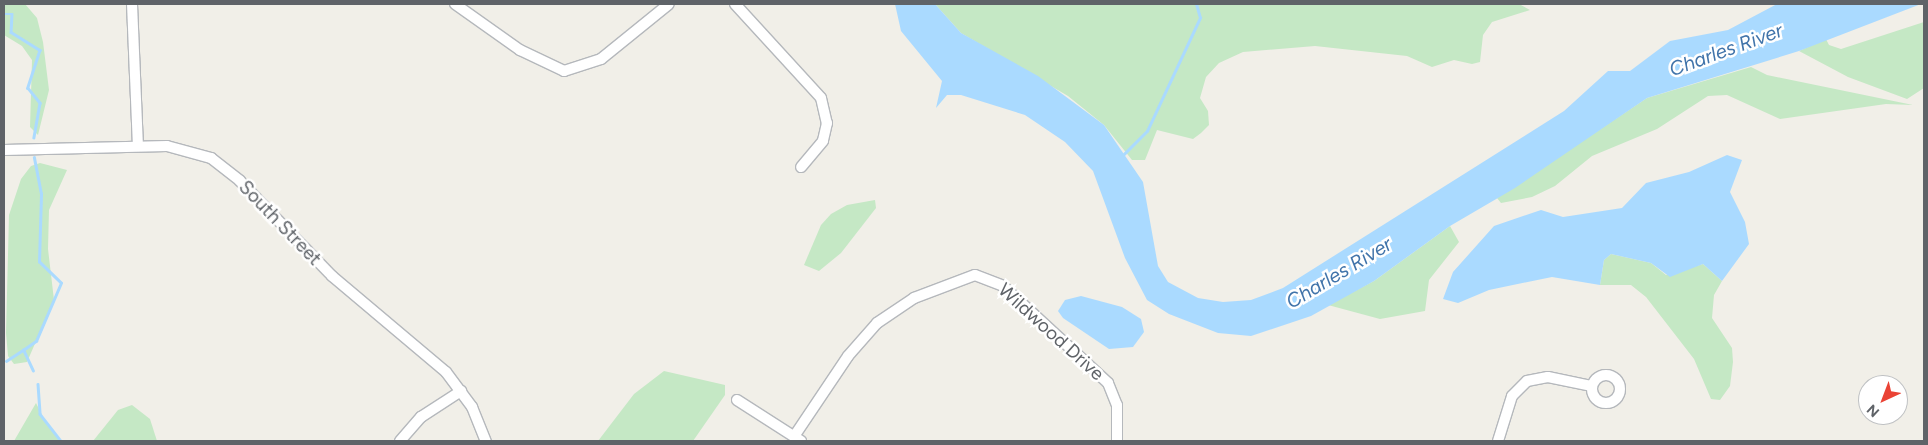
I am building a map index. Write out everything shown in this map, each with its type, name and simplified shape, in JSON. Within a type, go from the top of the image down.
[{"type":"street","points":[[132,4],[138,146]]},
{"type":"street","points":[[455,4],[520,50],[564,71],[601,59],[669,4]]},
{"type":"street","points":[[735,4],[821,98],[827,123],[823,141],[801,167]]},
{"type":"street","name":"South Street","points":[[4,150],[138,146],[187,148],[218,163],[332,276],[446,372],[461,391],[486,441]]},
{"type":"street","name":"Wildwood Drive","points":[[798,438],[848,356],[877,323],[914,298],[975,275],[1007,289],[1108,383],[1117,405],[1117,441]]},
{"type":"street","points":[[1498,441],[1512,396],[1527,382],[1548,377],[1592,386]]},
{"type":"street","points":[[400,441],[421,417],[461,391]]},
{"type":"street","points":[[737,400],[798,438]]},
{"type":"green space","points":[[4,4],[25,4],[37,18],[43,42],[49,90],[38,135],[30,127],[32,60],[22,46],[4,35]]},
{"type":"green space","points":[[935,4],[1519,4],[1530,10],[1492,22],[1483,35],[1480,62],[1472,64],[1454,60],[1432,67],[1407,56],[1315,46],[1243,52],[1219,63],[1206,77],[1200,98],[1208,111],[1209,125],[1201,133],[1193,139],[1157,130],[1145,160],[1132,160],[1104,125],[1068,96],[961,33]]},
{"type":"green space","points":[[1924,22],[1924,88],[1907,99],[1848,77],[1799,51],[1826,39],[1829,45],[1841,49]]},
{"type":"green space","points":[[1751,67],[1767,75],[1913,105],[1886,104],[1780,119],[1727,95],[1708,96],[1657,129],[1592,156],[1555,186],[1532,197],[1501,203],[1497,198],[1647,98]]},
{"type":"green space","points":[[40,163],[67,170],[49,210],[48,249],[54,300],[27,362],[14,364],[8,356],[6,333],[9,215],[21,179],[31,166]]},
{"type":"green space","points":[[875,200],[876,208],[841,253],[819,271],[804,265],[821,225],[831,214],[847,205]]},
{"type":"green space","points":[[1450,226],[1459,242],[1429,280],[1425,311],[1380,319],[1328,305],[1374,281]]},
{"type":"green space","points":[[1611,254],[1651,263],[1666,275],[1703,264],[1722,281],[1714,295],[1712,318],[1732,348],[1733,362],[1730,386],[1720,400],[1711,399],[1694,359],[1646,297],[1631,285],[1600,285],[1604,260]]},
{"type":"green space","points":[[664,371],[725,385],[725,395],[693,441],[598,441],[634,394]]},
{"type":"green space","points":[[36,403],[45,421],[61,441],[14,441]]},
{"type":"green space","points":[[132,405],[150,419],[157,441],[93,441],[118,410]]},
{"type":"water","name":"Charles River","points":[[895,4],[935,4],[961,33],[1038,76],[1104,125],[1143,182],[1158,266],[1168,282],[1198,298],[1223,302],[1251,300],[1283,288],[1564,111],[1608,71],[1630,71],[1670,41],[1728,30],[1777,4],[1921,4],[1799,51],[1647,98],[1515,188],[1450,226],[1374,281],[1311,316],[1251,336],[1218,333],[1169,314],[1147,300],[1125,258],[1093,171],[1065,142],[1025,115],[961,95],[947,95],[936,108],[942,81],[901,31]]},
{"type":"water","points":[[1727,155],[1742,160],[1730,192],[1745,222],[1749,244],[1722,281],[1703,264],[1670,277],[1651,263],[1611,254],[1604,260],[1600,285],[1552,277],[1489,290],[1458,303],[1443,299],[1453,272],[1494,226],[1541,210],[1563,217],[1622,208],[1646,183],[1689,172]]},
{"type":"water","points":[[1081,296],[1122,307],[1141,319],[1144,332],[1133,347],[1109,349],[1063,318],[1058,311],[1065,300]]},
{"type":"waterway","points":[[1123,155],[1147,131],[1200,18],[1196,4]]},
{"type":"waterway","points":[[4,14],[12,14],[11,32],[40,50],[28,88],[40,103],[34,137]]},
{"type":"waterway","points":[[33,371],[23,350],[36,341],[61,283],[39,262],[41,194],[34,158]]},
{"type":"waterway","points":[[6,361],[23,350]]},
{"type":"waterway","points":[[38,384],[40,414],[61,441]]}]
